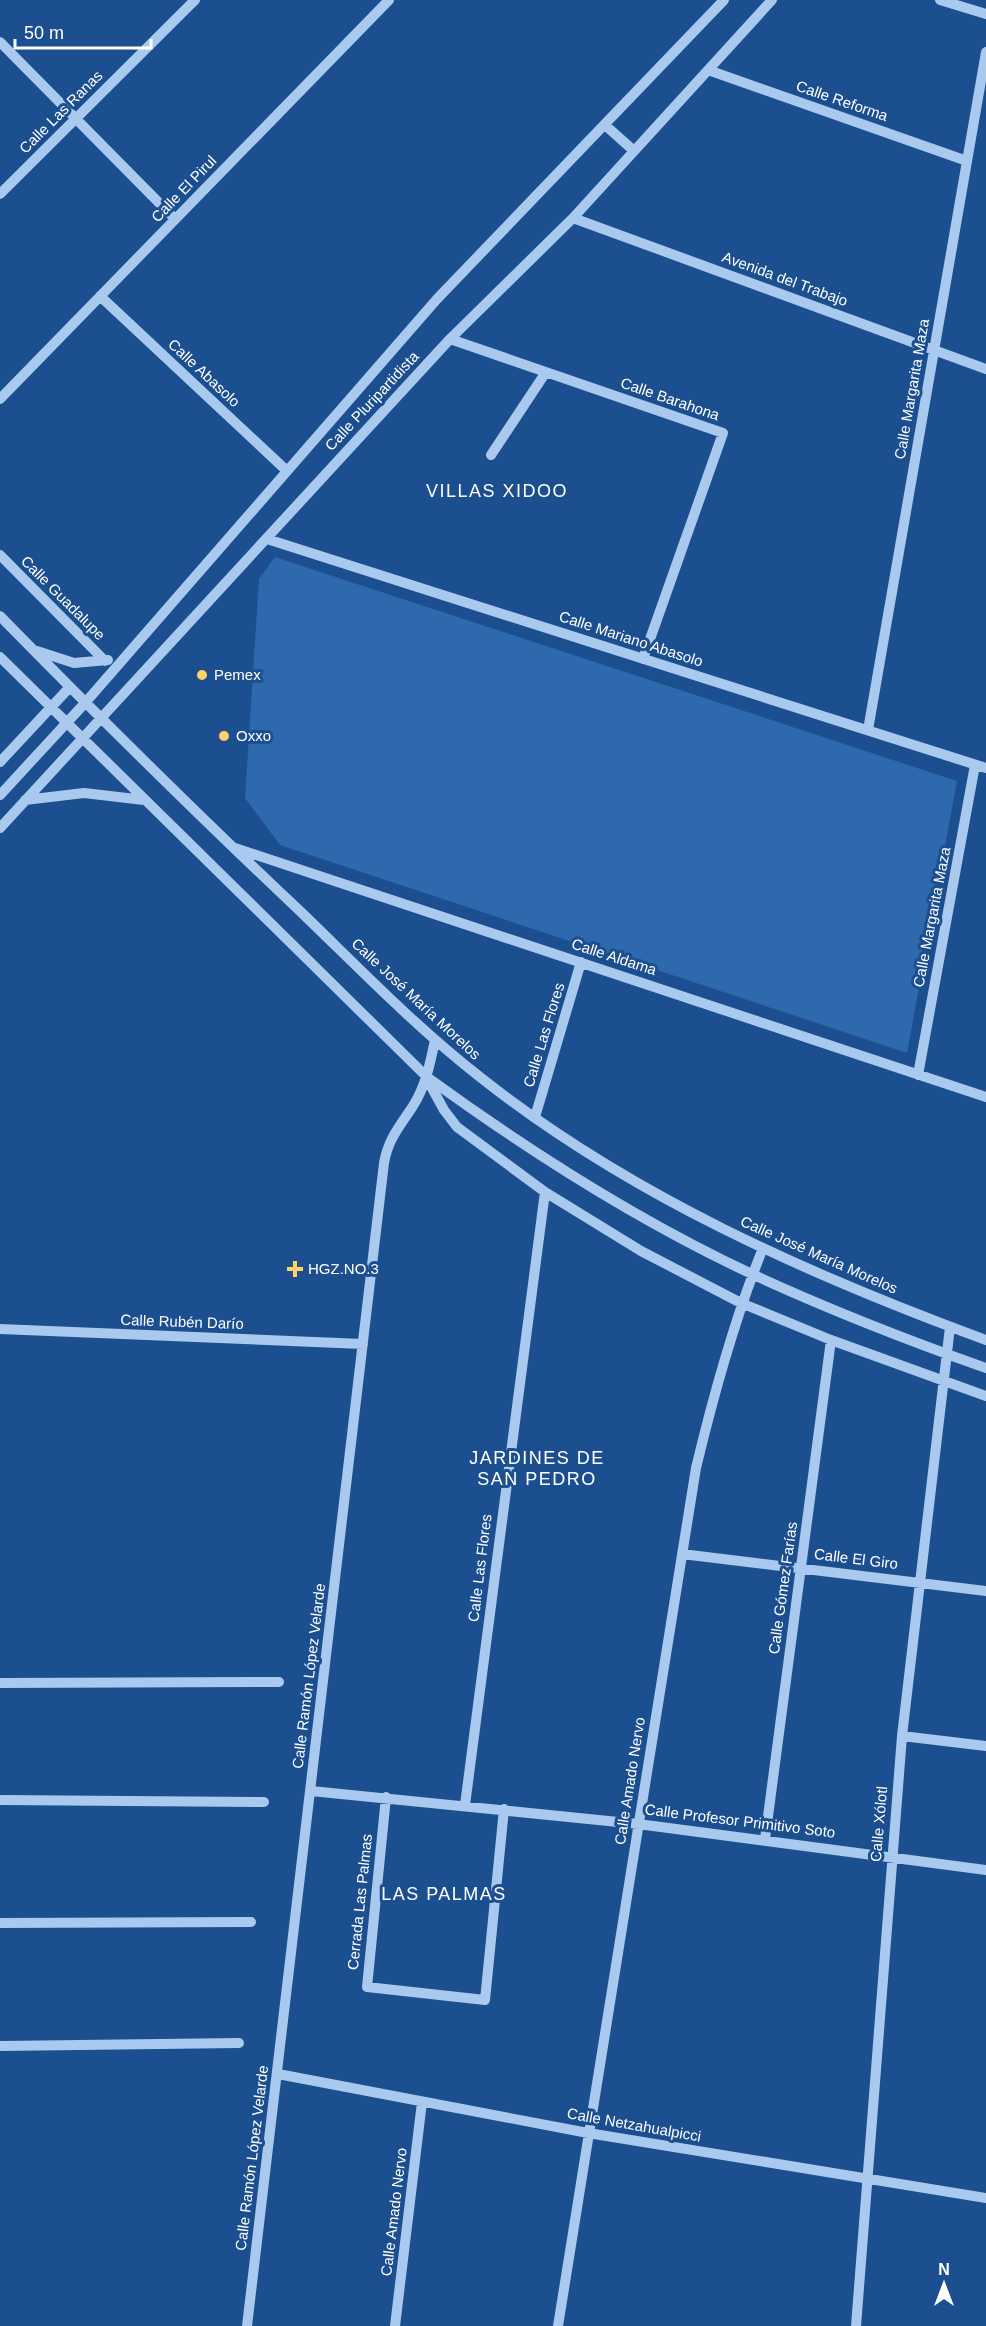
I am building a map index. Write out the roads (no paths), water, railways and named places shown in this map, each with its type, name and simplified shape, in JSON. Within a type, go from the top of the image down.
[{"type":"street","name":"Calle Las Ranas","points":[[0,194],[195,0]]},
{"type":"street","name":"Calle El Pirul","points":[[0,399],[389,0]]},
{"type":"street","name":"Calle Pluripartidista","points":[[0,795],[85,703],[437,299],[724,0]]},
{"type":"street","name":"Calle Pluripartidista","points":[[0,828],[450,339],[573,218],[772,0]]},
{"type":"street","points":[[940,0],[986,14]]},
{"type":"street","points":[[0,42],[175,219]]},
{"type":"street","name":"Calle Margarita Maza","points":[[868,730],[986,52]]},
{"type":"street","name":"Calle Reforma","points":[[708,70],[967,161]]},
{"type":"street","points":[[604,125],[633,150]]},
{"type":"street","name":"Avenida del Trabajo","points":[[573,218],[986,369]]},
{"type":"street","name":"Calle Abasolo","points":[[100,296],[287,471]]},
{"type":"street","name":"Calle Barahona","points":[[450,339],[723,433],[643,659]]},
{"type":"street","points":[[491,455],[546,372]]},
{"type":"street","name":"Calle Mariano Abasolo","points":[[267,538],[981,766]]},
{"type":"street","name":"Calle Guadalupe","points":[[0,555],[105,661]]},
{"type":"street","name":"Calle José María Morelos","points":[[0,616],[69,688],[232,847],[435,1040],[481,1079],[535,1117],[685,1208],[824,1277],[986,1340]]},
{"type":"street","points":[[30,647],[44,655],[74,663],[105,661],[129,653]]},
{"type":"street","points":[[0,657],[427,1078],[585,1184],[649,1221],[752,1274],[848,1317],[986,1368]]},
{"type":"street","points":[[0,762],[69,688]]},
{"type":"street","name":"Calle Margarita Maza","points":[[918,1075],[981,766]]},
{"type":"street","points":[[25,800],[84,793],[144,800]]},
{"type":"street","name":"Calle Aldama","points":[[232,847],[986,1097]]},
{"type":"street","name":"Calle Las Flores","points":[[535,1117],[581,962]]},
{"type":"street","name":"Calle Ramón López Velarde","points":[[247,2326],[386,1148],[427,1078],[435,1040]]},
{"type":"street","points":[[427,1078],[444,1110],[457,1127],[544,1191],[640,1251],[741,1303],[831,1341],[986,1396]]},
{"type":"street","name":"Calle Las Flores","points":[[465,1805],[544,1191]]},
{"type":"street","name":"Calle Amado Nervo","points":[[558,2326],[696,1468],[716,1384],[741,1303],[763,1248]]},
{"type":"street","name":"Calle Xólotl","points":[[856,2326],[902,1736],[918,1582],[950,1327]]},
{"type":"street","name":"Calle Rubén Darío","points":[[0,1329],[363,1344]]},
{"type":"street","name":"Calle Gómez Farías","points":[[765,1839],[831,1341]]},
{"type":"street","name":"Calle El Giro","points":[[682,1554],[986,1591]]},
{"type":"street","points":[[0,1683],[279,1682]]},
{"type":"street","points":[[902,1736],[986,1746]]},
{"type":"street","name":"Calle Profesor Primitivo Soto","points":[[310,1791],[638,1824],[986,1870]]},
{"type":"street","name":"Cerrada Las Palmas","points":[[386,1797],[367,1987],[484,2000],[504,1809]]},
{"type":"street","points":[[0,1800],[264,1802]]},
{"type":"street","points":[[0,1923],[250,1922]]},
{"type":"street","points":[[0,2046],[239,2043]]},
{"type":"street","name":"Calle Netzahualpicci","points":[[278,2074],[588,2133],[869,2181],[986,2198]]},
{"type":"street","name":"Calle Amado Nervo","points":[[396,2326],[422,2102]]},
{"type":"place","name":"Pemex","points":[[202,675]]},
{"type":"place","name":"Oxxo","points":[[224,736]]},
{"type":"place","name":"HGZ.NO.3","points":[[295,1269]]},
{"type":"district","name":"VILLAS XIDOO","points":[[497,491]]},
{"type":"district","name":"JARDINES DE SAN PEDRO","points":[[537,1468]]},
{"type":"district","name":"LAS PALMAS","points":[[444,1894]]}]
